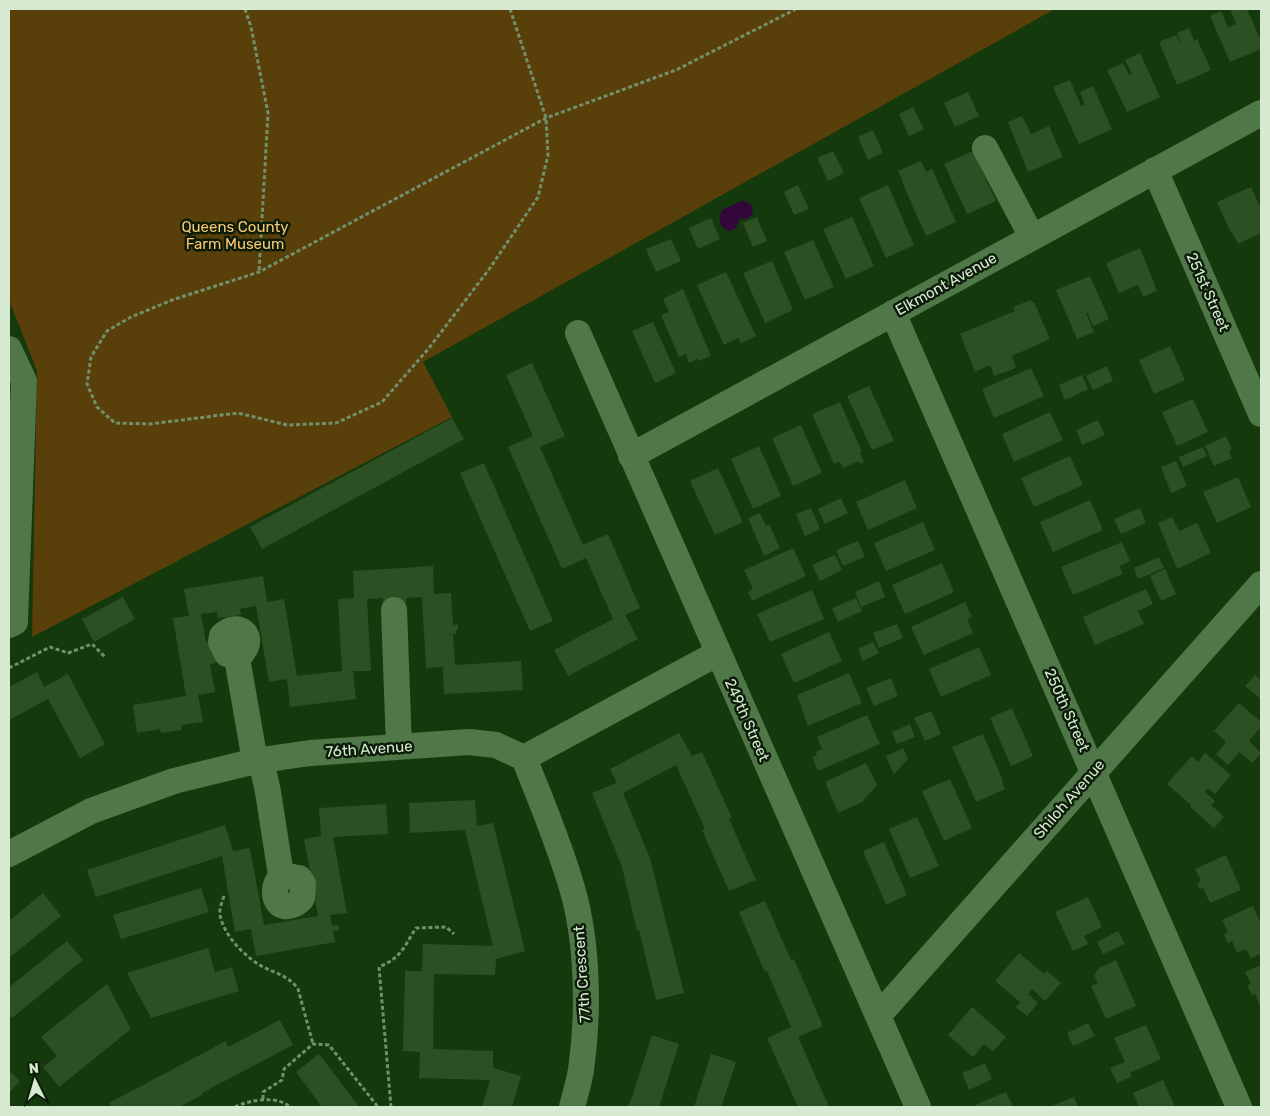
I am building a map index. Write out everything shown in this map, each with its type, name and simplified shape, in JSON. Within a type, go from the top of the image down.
[{"type":"street","name":"Elkmont Avenue","points":[[631,456],[1261,113]]},
{"type":"street","points":[[984,148],[1032,238]]},
{"type":"street","name":"251st Street","points":[[1155,170],[1261,414]]},
{"type":"street","name":"250th Street","points":[[893,313],[1239,1107]]},
{"type":"street","name":"249th Street","points":[[578,333],[918,1107]]},
{"type":"street","points":[[9,349],[24,381],[14,491],[15,622],[9,626]]},
{"type":"street","name":"Shiloh Avenue","points":[[878,1016],[1261,584]]},
{"type":"street","points":[[394,610],[399,747]]},
{"type":"street","points":[[524,758],[718,653]]},
{"type":"street","points":[[237,658],[258,761],[268,792],[281,875]]},
{"type":"street","name":"76th Avenue","points":[[9,854],[91,811],[174,781],[258,761],[310,753],[469,742],[496,745],[524,758]]},
{"type":"street","name":"77th Crescent","points":[[524,758],[562,856],[573,890],[583,944],[586,1021],[581,1071],[572,1107]]},
{"type":"path","points":[[245,9],[251,27],[268,113],[259,272]]},
{"type":"path","points":[[510,9],[546,118],[548,156],[538,197],[474,290],[429,348],[382,402],[336,423],[286,425],[238,413],[150,424],[115,423],[97,407],[87,384],[92,357],[107,331],[131,317],[172,300],[259,272],[546,118],[676,70],[796,9]]},
{"type":"path","points":[[9,668],[50,647],[68,653],[92,644],[105,657]]},
{"type":"path","points":[[224,896],[220,913],[226,931],[248,956],[264,967],[281,974],[293,982],[298,989],[313,1044]]},
{"type":"path","points":[[391,1107],[379,967],[392,961],[401,952],[416,928],[446,928],[454,934]]},
{"type":"path","points":[[263,1099],[263,1092],[282,1080],[284,1069],[313,1044],[329,1044],[378,1107]]},
{"type":"path","points":[[235,1107],[263,1099],[287,1104],[290,1107]]},
{"type":"green space","name":"Queens County Farm Museum","points":[[9,9],[1055,9],[423,362],[452,417],[32,637],[37,371],[9,300]]},
{"type":"shaded area","points":[[741,201],[750,205],[753,211],[752,214],[745,219],[740,219],[736,228],[731,231],[725,229],[720,221],[722,210]]},
{"type":"building","points":[[1230,9],[1247,9],[1261,41],[1261,49],[1230,62],[1210,16],[1221,11],[1228,27],[1236,24]]},
{"type":"building","points":[[1189,28],[1194,41],[1197,39],[1211,70],[1177,85],[1159,42],[1176,35],[1182,46],[1177,33]]},
{"type":"building","points":[[1140,53],[1160,97],[1127,112],[1107,70],[1123,63],[1129,75],[1132,74],[1125,60]]},
{"type":"building","points":[[1070,80],[1081,106],[1085,105],[1080,92],[1093,86],[1112,129],[1079,144],[1053,87]]},
{"type":"building","points":[[968,92],[979,116],[955,127],[944,103]]},
{"type":"building","points":[[913,107],[924,129],[909,136],[899,114]]},
{"type":"building","points":[[1022,116],[1031,134],[1049,126],[1063,157],[1028,172],[1008,122]]},
{"type":"building","points":[[873,130],[883,153],[868,160],[858,137]]},
{"type":"building","points":[[833,151],[844,173],[828,181],[817,158]]},
{"type":"building","points":[[973,151],[996,201],[967,214],[944,164]]},
{"type":"building","points":[[921,161],[926,172],[932,169],[956,222],[926,236],[898,171]]},
{"type":"building","points":[[798,185],[809,209],[794,215],[784,192]]},
{"type":"building","points":[[888,185],[914,245],[886,258],[859,198]]},
{"type":"building","points":[[1251,187],[1261,209],[1261,233],[1238,244],[1217,202]]},
{"type":"building","points":[[757,217],[767,241],[753,247],[743,223]]},
{"type":"building","points":[[852,217],[874,266],[846,279],[823,229]]},
{"type":"building","points":[[711,218],[720,239],[698,249],[689,228]]},
{"type":"building","points":[[671,239],[681,261],[656,272],[646,249]]},
{"type":"building","points":[[813,240],[834,287],[805,300],[784,252]]},
{"type":"building","points":[[1140,248],[1157,291],[1143,297],[1138,285],[1119,293],[1106,263]]},
{"type":"building","points":[[772,261],[793,310],[765,323],[743,273]]},
{"type":"building","points":[[726,272],[756,336],[741,343],[738,338],[724,345],[697,285]]},
{"type":"building","points":[[1090,276],[1109,319],[1093,326],[1088,313],[1086,313],[1094,332],[1077,339],[1056,290]]},
{"type":"building","points":[[683,289],[711,356],[689,363],[686,354],[679,357],[661,315],[669,312],[663,299]]},
{"type":"building","points":[[1031,300],[1032,303],[1034,302],[1050,339],[1012,356],[1016,368],[994,376],[990,365],[975,372],[960,334],[1015,311],[1013,307]]},
{"type":"building","points":[[653,322],[676,373],[655,383],[632,331]]},
{"type":"building","points":[[1170,346],[1185,380],[1154,394],[1139,360]]},
{"type":"building","points":[[532,363],[565,436],[540,447],[583,545],[608,534],[640,608],[625,615],[638,639],[568,676],[554,650],[613,619],[586,558],[562,569],[508,447],[533,436],[506,375]]},
{"type":"building","points":[[1107,366],[1113,381],[1093,390],[1086,376]]},
{"type":"building","points":[[1031,368],[1044,396],[994,418],[982,389]]},
{"type":"building","points":[[1082,375],[1088,389],[1065,400],[1059,385]]},
{"type":"building","points":[[869,386],[894,441],[872,450],[847,396]]},
{"type":"building","points":[[1193,399],[1208,432],[1177,446],[1162,412]]},
{"type":"building","points":[[840,402],[862,452],[860,453],[864,462],[860,464],[859,461],[843,468],[840,462],[834,464],[812,414]]},
{"type":"building","points":[[1050,412],[1063,440],[1014,462],[1002,434]]},
{"type":"building","points":[[452,418],[464,439],[262,549],[250,527]]},
{"type":"building","points":[[1098,420],[1105,435],[1082,445],[1076,430]]},
{"type":"building","points":[[801,425],[822,473],[793,486],[772,438]]},
{"type":"building","points":[[1226,436],[1232,449],[1229,451],[1232,458],[1214,466],[1205,446]]},
{"type":"building","points":[[759,446],[781,496],[753,509],[731,459]]},
{"type":"building","points":[[1203,447],[1207,456],[1183,467],[1179,457]]},
{"type":"building","points":[[1070,456],[1083,485],[1034,507],[1021,478]]},
{"type":"building","points":[[1176,461],[1187,486],[1171,493],[1161,467]]},
{"type":"building","points":[[484,463],[553,621],[530,631],[460,473]]},
{"type":"building","points":[[718,468],[743,522],[715,535],[690,481]]},
{"type":"building","points":[[1238,477],[1251,507],[1217,523],[1203,492]]},
{"type":"building","points":[[905,480],[917,508],[868,530],[856,502]]},
{"type":"building","points":[[841,498],[848,513],[825,524],[818,509]]},
{"type":"building","points":[[1090,500],[1103,530],[1053,552],[1040,522]]},
{"type":"building","points":[[811,508],[820,529],[805,536],[796,514]]},
{"type":"building","points":[[1140,508],[1146,523],[1121,534],[1114,519]]},
{"type":"building","points":[[760,513],[766,526],[769,524],[780,548],[764,556],[748,518]]},
{"type":"building","points":[[1172,517],[1179,531],[1197,523],[1211,553],[1177,569],[1158,523]]},
{"type":"building","points":[[923,522],[935,550],[886,571],[874,543]]},
{"type":"building","points":[[858,541],[865,557],[843,566],[836,550]]},
{"type":"building","points":[[1122,542],[1130,561],[1119,566],[1123,574],[1073,595],[1061,567]]},
{"type":"building","points":[[793,548],[806,576],[752,601],[748,592],[753,589],[744,570]]},
{"type":"building","points":[[835,555],[842,570],[820,581],[812,565]]},
{"type":"building","points":[[1159,557],[1164,568],[1138,579],[1134,568]]},
{"type":"building","points":[[942,563],[954,592],[905,614],[892,585]]},
{"type":"building","points":[[433,566],[434,594],[451,593],[453,625],[458,624],[456,634],[453,634],[455,665],[521,661],[523,690],[444,694],[443,667],[426,668],[422,597],[406,598],[406,603],[383,605],[383,598],[367,599],[371,671],[353,671],[356,699],[290,707],[287,679],[269,682],[256,606],[240,609],[241,615],[218,618],[217,612],[201,614],[206,642],[212,641],[216,663],[210,664],[215,692],[198,695],[203,722],[181,725],[182,730],[161,733],[160,729],[137,733],[133,705],[186,696],[173,618],[189,616],[184,589],[263,576],[267,602],[284,599],[297,676],[342,671],[338,599],[354,598],[353,571]]},
{"type":"building","points":[[1165,569],[1176,594],[1161,601],[1150,576]]},
{"type":"building","points":[[879,581],[885,597],[861,607],[855,592]]},
{"type":"building","points":[[1146,589],[1153,604],[1138,611],[1144,624],[1095,645],[1083,617]]},
{"type":"building","points":[[812,590],[824,619],[770,642],[757,614]]},
{"type":"building","points":[[123,597],[135,619],[94,642],[82,619]]},
{"type":"building","points":[[856,598],[862,611],[838,622],[832,608]]},
{"type":"building","points":[[965,602],[972,617],[967,619],[973,633],[924,655],[911,627]]},
{"type":"building","points":[[897,624],[903,638],[879,648],[873,633]]},
{"type":"building","points":[[829,632],[842,661],[794,683],[781,654]]},
{"type":"building","points":[[873,642],[879,653],[863,661],[858,649]]},
{"type":"building","points":[[979,647],[991,675],[941,697],[929,669]]},
{"type":"building","points":[[37,672],[44,687],[68,674],[105,744],[80,758],[48,699],[9,720],[9,687]]},
{"type":"building","points":[[849,673],[862,703],[808,726],[797,695]]},
{"type":"building","points":[[1255,675],[1261,680],[1261,699],[1245,686]]},
{"type":"building","points":[[891,678],[898,696],[874,706],[866,688]]},
{"type":"building","points":[[1239,703],[1261,722],[1261,727],[1249,741],[1261,753],[1252,763],[1239,752],[1228,765],[1216,754],[1226,742],[1214,731]]},
{"type":"building","points":[[1012,708],[1033,756],[1011,766],[990,718]]},
{"type":"building","points":[[931,711],[941,734],[925,741],[914,718]]},
{"type":"building","points":[[867,715],[880,744],[818,771],[812,757],[817,755],[816,752],[822,749],[817,737]]},
{"type":"building","points":[[910,724],[915,737],[897,744],[892,732]]},
{"type":"building","points":[[679,733],[692,756],[702,752],[732,818],[729,819],[756,880],[729,891],[702,830],[705,829],[676,765],[623,793],[650,858],[684,993],[656,1000],[622,867],[592,793],[617,783],[610,769]]},
{"type":"building","points":[[983,734],[1005,789],[976,802],[952,747]]},
{"type":"building","points":[[903,748],[908,759],[894,774],[886,756]]},
{"type":"building","points":[[1205,753],[1231,775],[1215,794],[1208,788],[1205,792],[1215,801],[1211,805],[1224,817],[1214,828],[1167,784],[1192,756],[1198,762]]},
{"type":"building","points":[[866,763],[877,785],[862,802],[838,813],[825,782]]},
{"type":"building","points":[[950,779],[972,828],[944,841],[922,791]]},
{"type":"building","points":[[475,800],[477,826],[493,823],[525,951],[496,959],[495,975],[434,974],[433,1049],[493,1051],[493,1068],[521,1076],[512,1107],[482,1107],[490,1080],[419,1078],[420,1052],[403,1051],[405,971],[422,971],[423,944],[493,946],[465,830],[410,833],[409,803]]},
{"type":"building","points":[[386,804],[388,834],[333,837],[347,913],[330,915],[332,926],[338,925],[339,930],[333,931],[335,942],[256,956],[251,929],[235,932],[222,856],[96,897],[87,870],[225,825],[233,851],[250,848],[264,925],[318,916],[304,839],[321,836],[319,808]]},
{"type":"building","points":[[917,817],[939,866],[910,878],[889,829]]},
{"type":"building","points":[[884,842],[907,895],[886,905],[863,851]]},
{"type":"building","points":[[1226,855],[1241,890],[1210,903],[1203,888],[1199,889],[1197,883],[1201,881],[1195,869]]},
{"type":"building","points":[[201,888],[209,912],[121,939],[113,915]]},
{"type":"building","points":[[43,893],[61,916],[9,958],[9,921]]},
{"type":"building","points":[[1088,897],[1102,927],[1084,936],[1088,944],[1073,951],[1055,912]]},
{"type":"building","points":[[765,901],[791,960],[794,959],[823,1026],[798,1037],[829,1107],[798,1107],[767,1038],[791,1027],[739,912]]},
{"type":"building","points":[[1253,906],[1261,924],[1261,954],[1251,958],[1246,949],[1237,953],[1232,941],[1228,943],[1224,934],[1228,932],[1222,920]]},
{"type":"building","points":[[1118,931],[1125,944],[1103,954],[1097,942]]},
{"type":"building","points":[[67,941],[83,960],[12,1018],[9,1014],[9,987]]},
{"type":"building","points":[[208,948],[215,972],[232,967],[239,991],[151,1018],[127,973]]},
{"type":"building","points":[[1019,953],[1044,974],[1047,971],[1061,983],[1045,1001],[1032,989],[1028,994],[1038,1003],[1027,1016],[1016,1007],[1020,1002],[995,981]]},
{"type":"building","points":[[1116,960],[1136,1006],[1106,1019],[1091,986],[1098,983],[1094,975],[1099,968]]},
{"type":"building","points":[[1261,965],[1261,1008],[1255,994],[1252,995],[1247,985],[1251,984],[1245,972]]},
{"type":"building","points":[[107,984],[131,1029],[59,1087],[43,1067],[57,1056],[41,1037]]},
{"type":"building","points":[[972,1007],[1006,1037],[993,1051],[984,1044],[973,1057],[948,1035]]},
{"type":"building","points":[[280,1020],[293,1045],[179,1107],[111,1107],[109,1103],[226,1041],[228,1047]]},
{"type":"building","points":[[1088,1023],[1095,1036],[1073,1046],[1067,1033]]},
{"type":"building","points":[[1146,1025],[1161,1059],[1130,1073],[1131,1077],[1117,1083],[1110,1068],[1125,1062],[1114,1038]]},
{"type":"building","points":[[652,1035],[679,1044],[659,1107],[628,1107],[630,1103]]},
{"type":"building","points":[[319,1054],[359,1107],[322,1107],[296,1072]]},
{"type":"building","points":[[711,1054],[736,1062],[721,1107],[694,1107]]},
{"type":"building","points":[[985,1063],[992,1079],[969,1090],[962,1073]]},
{"type":"building","points":[[9,1070],[20,1081],[9,1093]]},
{"type":"building","points":[[1163,1080],[1175,1107],[1139,1107],[1133,1093]]},
{"type":"building","points":[[1006,1092],[1013,1107],[976,1107],[975,1105]]},
{"type":"building","points":[[1074,1097],[1078,1107],[1049,1107]]}]
